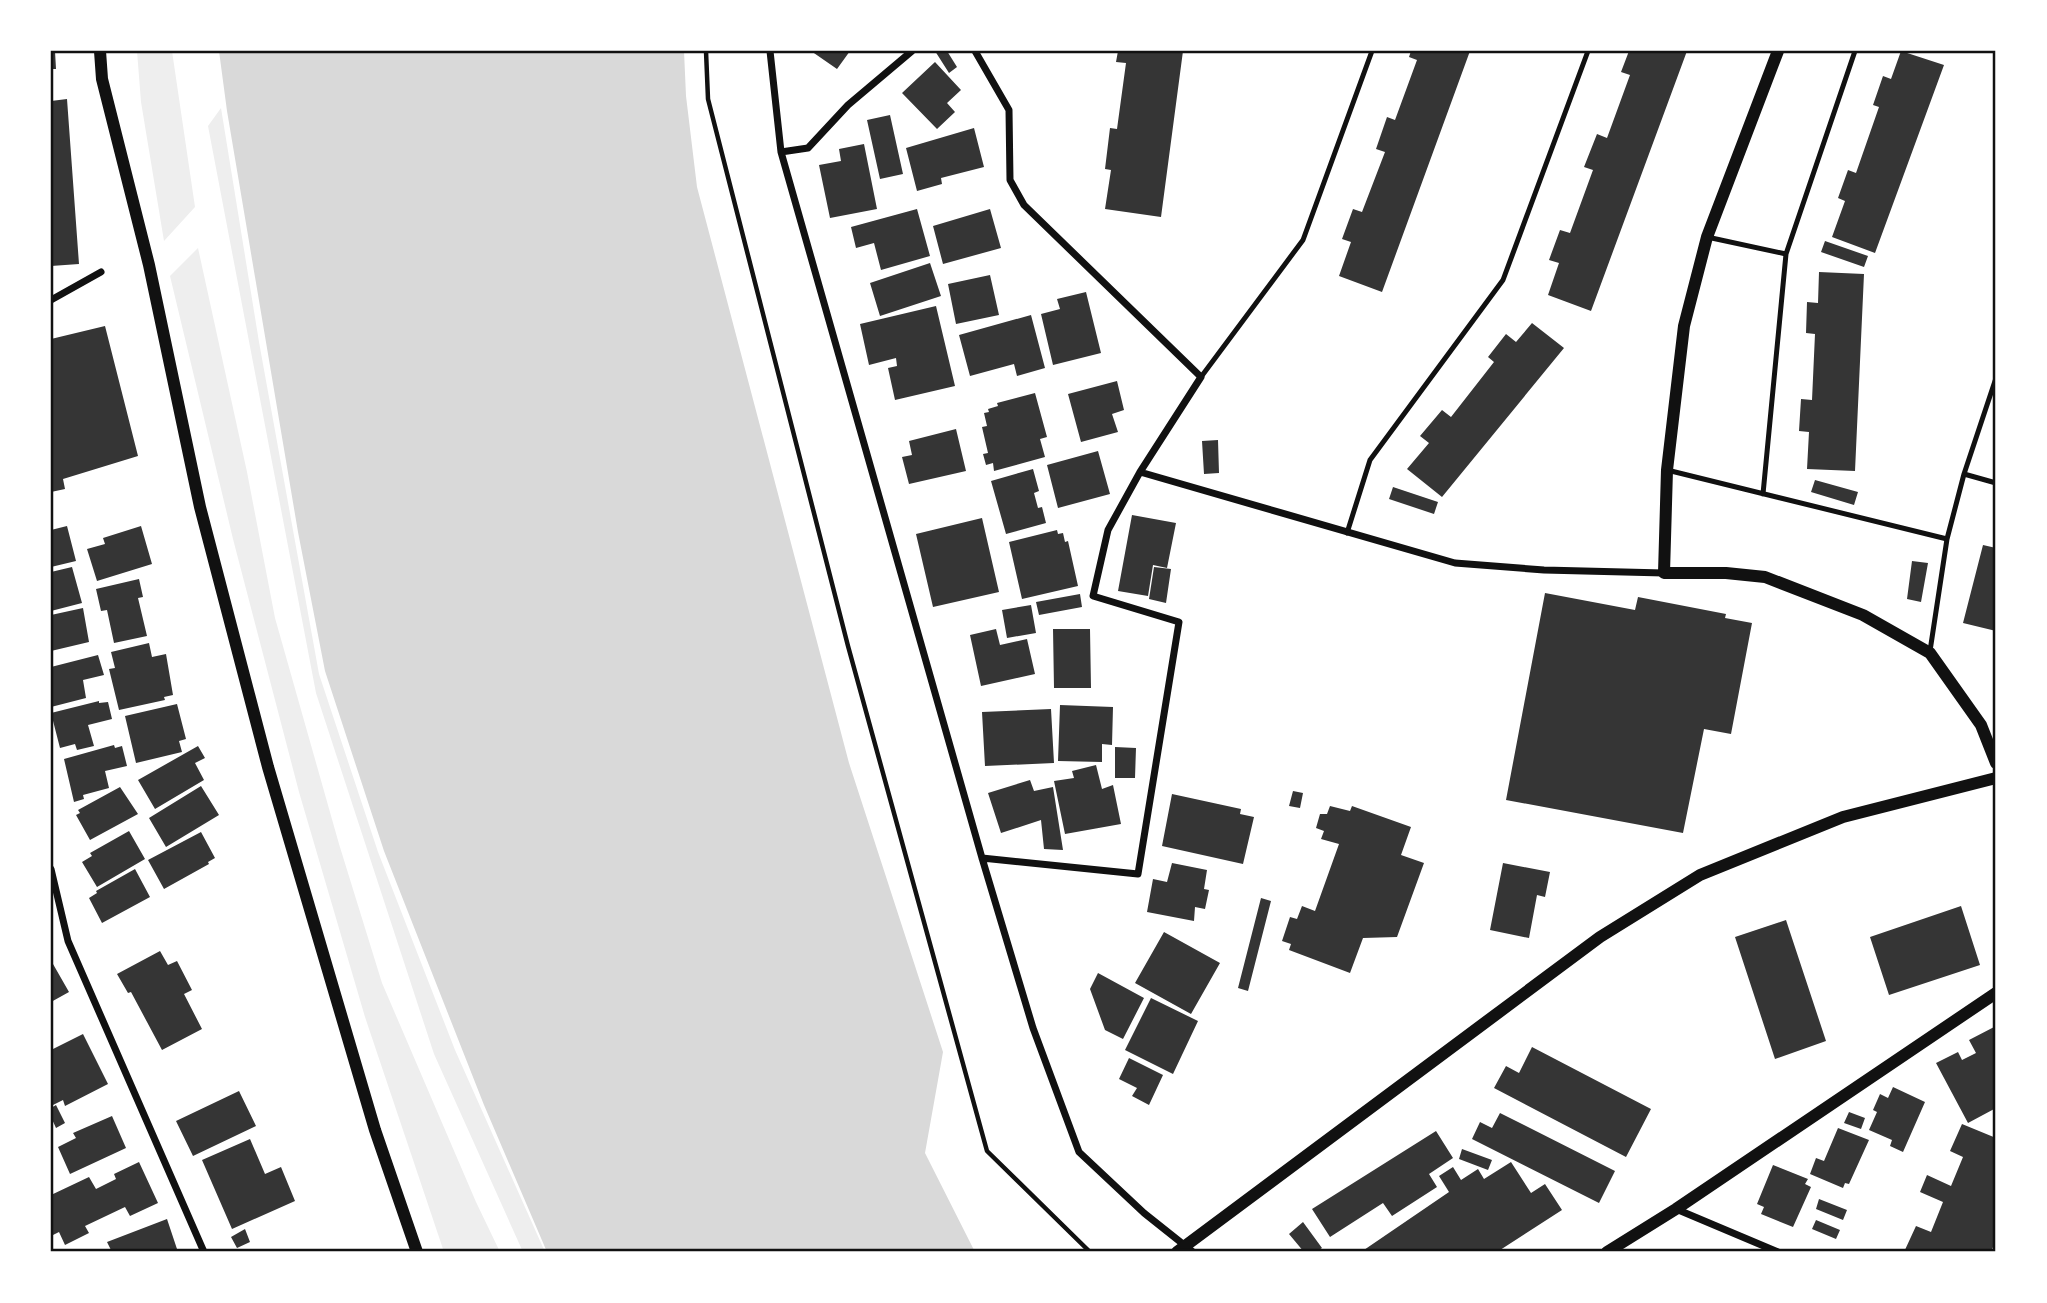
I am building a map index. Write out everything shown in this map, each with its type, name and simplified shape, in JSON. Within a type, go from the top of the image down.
[{"type":"street","points":[[100,51],[102,79],[149,265],[200,506],[264,754],[375,1130],[417,1252]]},
{"type":"street","points":[[770,51],[781,152],[1033,1028],[1079,1152],[1185,1250],[1600,937],[1700,875],[1843,817],[1996,778]]},
{"type":"street","points":[[781,152],[808,148],[848,105],[912,51]]},
{"type":"street","points":[[975,51],[1009,110],[1010,180],[1024,205],[1201,377],[1140,472],[1108,530],[1093,596],[1179,622],[1138,874],[982,858]]},
{"type":"street","points":[[1664,573],[1667,470],[1684,326],[1707,237],[1778,51]]},
{"type":"street","points":[[51,300],[101,272]]},
{"type":"street","points":[[1140,472],[1455,563],[1544,570],[1726,573],[1765,578],[1863,615],[1930,653],[1981,724],[1996,763]]},
{"type":"street","points":[[51,869],[68,942],[204,1252]]},
{"type":"street","points":[[1607,1252],[1676,1209],[1996,993]]},
{"type":"street","points":[[1676,1209],[1778,1252]]},
{"type":"lane","points":[[1201,377],[1303,240],[1373,51]]},
{"type":"lane","points":[[1347,533],[1370,460],[1503,280],[1588,51]]},
{"type":"lane","points":[[1763,494],[1786,254],[1855,51]]},
{"type":"lane","points":[[1707,237],[1786,254]]},
{"type":"lane","points":[[1930,653],[1947,539],[1996,378]]},
{"type":"lane","points":[[1667,470],[1947,539]]},
{"type":"lane","points":[[1965,474],[1996,483]]},
{"type":"path","points":[[706,51],[708,99],[848,646],[987,1152],[1090,1252]]},
{"type":"shaded area","points":[[137,51],[172,51],[195,207],[164,241],[141,102]]},
{"type":"shaded area","points":[[219,51],[684,51],[686,96],[697,187],[849,763],[943,1052],[925,1153],[975,1252],[547,1252],[484,1105],[384,851],[325,671],[298,532]]},
{"type":"shaded area","points":[[221,108],[259,342],[319,674],[378,852],[455,1050],[545,1252],[523,1252],[434,1054],[316,693],[208,126]]},
{"type":"shaded area","points":[[198,248],[247,472],[275,618],[339,844],[382,983],[500,1252],[444,1252],[365,1017],[299,792],[233,539],[170,276]]},
{"type":"building","points":[[51,51],[55,51],[56,69],[51,69]]},
{"type":"building","points":[[811,51],[850,51],[837,69]]},
{"type":"building","points":[[935,51],[947,51],[957,67],[949,73]]},
{"type":"building","points":[[1118,51],[1183,51],[1161,217],[1105,209],[1111,170],[1105,169],[1110,128],[1117,129],[1126,63],[1116,62]]},
{"type":"building","points":[[1411,51],[1470,51],[1382,292],[1339,276],[1351,242],[1342,239],[1353,209],[1362,212],[1385,152],[1376,149],[1387,117],[1395,120],[1417,60],[1409,57]]},
{"type":"building","points":[[1629,51],[1687,51],[1591,311],[1548,295],[1559,263],[1549,260],[1560,230],[1570,233],[1593,170],[1584,167],[1597,134],[1607,138],[1630,75],[1621,72]]},
{"type":"building","points":[[1901,51],[1944,65],[1875,253],[1832,237],[1845,201],[1838,198],[1848,170],[1856,173],[1879,107],[1873,105],[1883,76],[1891,79]]},
{"type":"building","points":[[935,62],[961,90],[947,103],[955,112],[937,129],[902,93]]},
{"type":"building","points":[[67,99],[79,264],[51,266],[51,101]]},
{"type":"building","points":[[890,115],[903,174],[880,179],[867,120]]},
{"type":"building","points":[[974,128],[984,167],[941,178],[942,184],[917,191],[906,148]]},
{"type":"building","points":[[864,144],[877,209],[830,218],[819,165],[841,161],[839,149]]},
{"type":"building","points":[[917,209],[930,256],[881,270],[874,243],[856,248],[851,227]]},
{"type":"building","points":[[990,209],[1001,248],[943,264],[933,226]]},
{"type":"building","points":[[1825,241],[1868,256],[1864,267],[1821,252]]},
{"type":"building","points":[[930,263],[941,296],[880,316],[870,283]]},
{"type":"building","points":[[1819,272],[1864,274],[1855,471],[1807,469],[1809,432],[1799,431],[1801,399],[1812,400],[1815,334],[1806,333],[1807,302],[1818,303]]},
{"type":"building","points":[[990,275],[999,315],[956,324],[948,284]]},
{"type":"building","points":[[1086,292],[1101,353],[1053,365],[1041,314],[1060,309],[1057,299]]},
{"type":"building","points":[[936,306],[955,386],[895,400],[888,368],[897,366],[896,358],[869,365],[860,324]]},
{"type":"building","points":[[1031,315],[1045,368],[1017,376],[1014,364],[970,376],[959,335]]},
{"type":"building","points":[[1532,323],[1564,348],[1442,497],[1407,469],[1429,443],[1420,436],[1442,410],[1451,417],[1494,362],[1488,357],[1506,334],[1516,342]]},
{"type":"building","points":[[105,326],[138,456],[63,479],[65,489],[51,492],[51,339]]},
{"type":"building","points":[[1117,381],[1124,410],[1112,414],[1118,432],[1081,442],[1068,394]]},
{"type":"building","points":[[1035,393],[1047,437],[1040,439],[1045,457],[994,471],[993,463],[986,465],[983,454],[988,453],[982,427],[987,426],[984,413],[998,406],[997,403]]},
{"type":"building","points":[[956,429],[966,471],[909,484],[902,457],[912,455],[909,441]]},
{"type":"building","points":[[1218,440],[1219,473],[1204,474],[1202,441]]},
{"type":"building","points":[[1098,451],[1110,494],[1058,508],[1047,465]]},
{"type":"building","points":[[1033,469],[1039,491],[1034,493],[1038,508],[1042,507],[1046,523],[1006,534],[991,481]]},
{"type":"building","points":[[1815,480],[1858,492],[1854,505],[1811,492]]},
{"type":"building","points":[[1393,487],[1438,502],[1434,514],[1389,499]]},
{"type":"building","points":[[1132,515],[1176,523],[1167,568],[1153,565],[1148,596],[1118,591]]},
{"type":"building","points":[[982,518],[999,592],[933,607],[916,534]]},
{"type":"building","points":[[67,526],[76,561],[51,567],[51,530]]},
{"type":"building","points":[[141,526],[152,564],[97,581],[87,549],[105,544],[103,538]]},
{"type":"building","points":[[1057,530],[1058,534],[1063,533],[1065,542],[1068,541],[1078,586],[1022,599],[1009,542]]},
{"type":"building","points":[[1983,545],[1996,548],[1996,631],[1963,623]]},
{"type":"building","points":[[1912,561],[1928,563],[1921,602],[1907,599]]},
{"type":"building","points":[[72,567],[82,603],[51,611],[51,572]]},
{"type":"building","points":[[1154,567],[1171,569],[1166,603],[1149,599]]},
{"type":"building","points":[[139,579],[143,597],[138,598],[147,636],[114,643],[107,610],[101,611],[96,589]]},
{"type":"building","points":[[1545,593],[1635,610],[1638,597],[1726,614],[1725,618],[1752,623],[1731,734],[1704,729],[1683,833],[1506,800]]},
{"type":"building","points":[[1080,594],[1082,607],[1039,615],[1036,602]]},
{"type":"building","points":[[1031,605],[1036,633],[1007,638],[1002,610]]},
{"type":"building","points":[[83,608],[89,642],[51,651],[51,615]]},
{"type":"building","points":[[996,629],[1000,645],[1027,639],[1035,674],[981,686],[970,635]]},
{"type":"building","points":[[1053,629],[1090,629],[1091,688],[1054,688]]},
{"type":"building","points":[[149,643],[152,657],[166,654],[173,695],[164,697],[165,700],[119,710],[109,669],[115,668],[111,652]]},
{"type":"building","points":[[98,655],[104,675],[83,680],[86,698],[51,707],[51,667]]},
{"type":"building","points":[[99,701],[108,702],[112,719],[88,725],[94,746],[77,750],[75,744],[60,748],[51,713]]},
{"type":"building","points":[[177,704],[186,739],[179,741],[182,752],[136,763],[125,716]]},
{"type":"building","points":[[1060,705],[1113,707],[1112,745],[1102,744],[1102,762],[1058,761]]},
{"type":"building","points":[[1051,709],[1054,763],[985,766],[982,712]]},
{"type":"building","points":[[114,745],[115,748],[122,746],[127,766],[105,771],[109,788],[83,795],[84,799],[74,802],[64,759]]},
{"type":"building","points":[[198,746],[205,758],[195,763],[204,780],[155,809],[138,780]]},
{"type":"building","points":[[1115,747],[1136,748],[1135,778],[1115,778]]},
{"type":"building","points":[[1096,765],[1102,789],[1113,785],[1121,824],[1065,834],[1054,781],[1074,778],[1072,771]]},
{"type":"building","points":[[1030,780],[1034,791],[1053,787],[1063,850],[1044,849],[1041,820],[1001,833],[988,793]]},
{"type":"building","points":[[201,786],[219,815],[166,847],[149,818]]},
{"type":"building","points":[[120,787],[138,814],[90,840],[76,815],[80,813],[78,810]]},
{"type":"building","points":[[1293,791],[1303,793],[1300,808],[1289,806]]},
{"type":"building","points":[[1172,794],[1241,809],[1240,814],[1254,817],[1243,864],[1162,846]]},
{"type":"building","points":[[1330,806],[1350,811],[1352,806],[1411,827],[1401,855],[1424,863],[1397,937],[1363,938],[1350,973],[1289,950],[1291,944],[1282,941],[1290,917],[1297,919],[1302,906],[1315,911],[1339,844],[1321,839],[1324,831],[1316,828],[1320,814],[1327,814]]},
{"type":"building","points":[[129,831],[145,859],[97,887],[82,862],[92,856],[90,853]]},
{"type":"building","points":[[201,832],[215,858],[164,889],[148,860]]},
{"type":"building","points":[[1172,863],[1207,870],[1204,889],[1209,890],[1205,909],[1195,907],[1194,921],[1147,912],[1153,879],[1167,882]]},
{"type":"building","points":[[1503,863],[1550,872],[1545,897],[1537,895],[1529,938],[1490,930]]},
{"type":"building","points":[[135,869],[150,897],[102,923],[89,898],[97,893],[96,891]]},
{"type":"building","points":[[1261,898],[1271,901],[1248,991],[1238,988]]},
{"type":"building","points":[[1961,906],[1980,965],[1889,995],[1870,937]]},
{"type":"building","points":[[1786,920],[1826,1041],[1775,1059],[1735,937]]},
{"type":"building","points":[[1164,932],[1220,963],[1191,1014],[1135,983]]},
{"type":"building","points":[[160,951],[168,965],[177,961],[192,990],[184,994],[202,1029],[162,1050],[131,992],[128,993],[117,974]]},
{"type":"building","points":[[53,964],[69,992],[51,1002],[51,966]]},
{"type":"building","points":[[1098,973],[1144,998],[1123,1039],[1105,1030],[1090,989]]},
{"type":"building","points":[[1151,998],[1198,1021],[1173,1074],[1125,1050]]},
{"type":"building","points":[[1996,1026],[1996,1108],[1968,1123],[1936,1063],[1958,1052],[1962,1060],[1976,1053],[1969,1040]]},
{"type":"building","points":[[83,1034],[108,1084],[65,1106],[63,1100],[51,1106],[51,1050]]},
{"type":"building","points":[[1532,1047],[1651,1109],[1626,1157],[1494,1088],[1506,1066],[1519,1073]]},
{"type":"building","points":[[1129,1058],[1163,1075],[1149,1105],[1132,1096],[1137,1088],[1119,1079]]},
{"type":"building","points":[[1893,1087],[1925,1102],[1903,1152],[1890,1146],[1892,1140],[1869,1130],[1877,1112],[1873,1110],[1880,1094],[1888,1098]]},
{"type":"building","points":[[239,1091],[256,1126],[193,1156],[176,1121]]},
{"type":"building","points":[[56,1105],[65,1123],[56,1128],[51,1117],[51,1108]]},
{"type":"building","points":[[1849,1112],[1865,1118],[1861,1129],[1844,1123]]},
{"type":"building","points":[[1500,1113],[1615,1171],[1599,1203],[1472,1139],[1480,1122],[1492,1128]]},
{"type":"building","points":[[112,1116],[126,1148],[70,1174],[58,1147],[76,1138],[73,1133]]},
{"type":"building","points":[[1962,1124],[1996,1138],[1996,1240],[1991,1252],[1904,1252],[1916,1226],[1931,1232],[1943,1202],[1920,1192],[1927,1175],[1951,1186],[1963,1157],[1950,1151]]},
{"type":"building","points":[[1838,1128],[1869,1140],[1849,1184],[1845,1183],[1843,1188],[1810,1174],[1816,1158],[1824,1161]]},
{"type":"building","points":[[1436,1131],[1453,1158],[1429,1174],[1437,1187],[1392,1216],[1383,1203],[1330,1237],[1312,1209]]},
{"type":"building","points":[[250,1139],[265,1174],[281,1167],[295,1201],[232,1229],[202,1160]]},
{"type":"building","points":[[1462,1149],[1492,1160],[1488,1170],[1459,1159]]},
{"type":"building","points":[[139,1162],[158,1203],[130,1216],[125,1207],[85,1226],[89,1233],[65,1245],[59,1232],[51,1236],[51,1195],[89,1177],[96,1189],[116,1179],[114,1174]]},
{"type":"building","points":[[1511,1162],[1531,1193],[1545,1184],[1562,1210],[1497,1252],[1361,1252],[1449,1192],[1439,1176],[1453,1167],[1461,1180],[1478,1169],[1484,1179]]},
{"type":"building","points":[[1773,1165],[1808,1179],[1805,1184],[1811,1187],[1793,1227],[1761,1214],[1764,1207],[1757,1204]]},
{"type":"building","points":[[1819,1199],[1847,1210],[1843,1220],[1816,1209]]},
{"type":"building","points":[[167,1219],[178,1252],[112,1252],[107,1242]]},
{"type":"building","points":[[1816,1220],[1840,1230],[1836,1239],[1812,1229]]},
{"type":"building","points":[[1303,1222],[1322,1248],[1316,1252],[1304,1252],[1289,1234]]},
{"type":"building","points":[[245,1229],[250,1242],[237,1248],[231,1237]]}]
